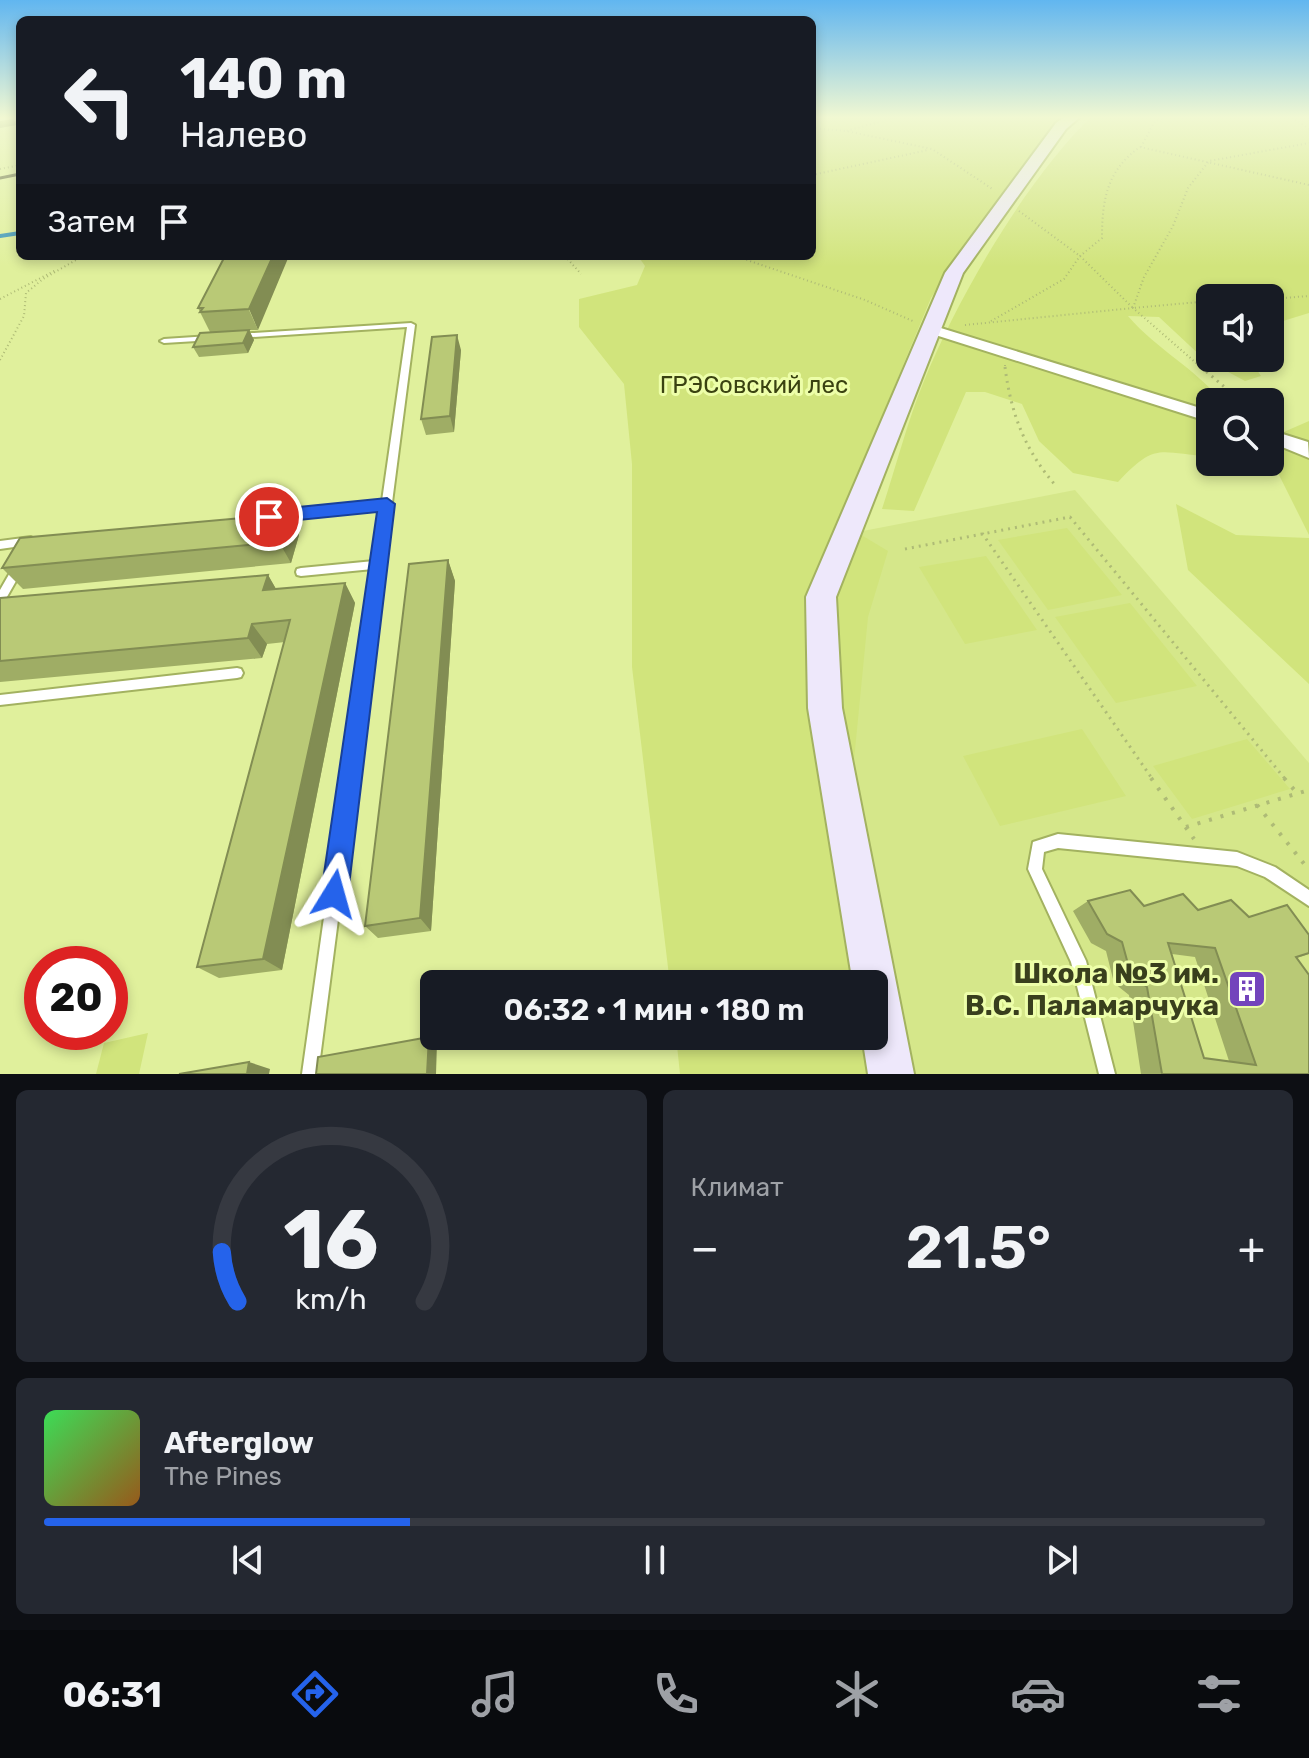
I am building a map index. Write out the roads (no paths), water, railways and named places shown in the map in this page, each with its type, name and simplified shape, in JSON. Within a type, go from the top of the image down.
[{"type":"main road","points":[[891,1074],[825,708],[821,597],[954,273],[1031,167]]},
{"type":"street","points":[[931,329],[1196,413]]},
{"type":"street","points":[[1284,440],[1302,446],[1309,452]]},
{"type":"lane","points":[[230,337],[411,325],[310,1074]]},
{"type":"lane","points":[[164,341],[217,337]]},
{"type":"lane","points":[[264,517],[387,504]]},
{"type":"lane","points":[[0,545],[50,539]]},
{"type":"lane","points":[[0,599],[35,541]]},
{"type":"lane","points":[[301,572],[379,564]]},
{"type":"lane","points":[[0,700],[237,673]]},
{"type":"lane","points":[[1107,1074],[1078,961],[1035,869],[1034,856],[1038,847],[1058,841],[1251,862],[1309,899]]},
{"type":"waterway","points":[[0,236],[16,234]]},
{"type":"railway","points":[[0,178],[16,175]]},
{"type":"place","name":"Школа №3 им. В.С. Паламарчука","points":[[1247,989]]},
{"type":"park label","name":"ГРЭСовский лес","points":[[754,385]]}]
